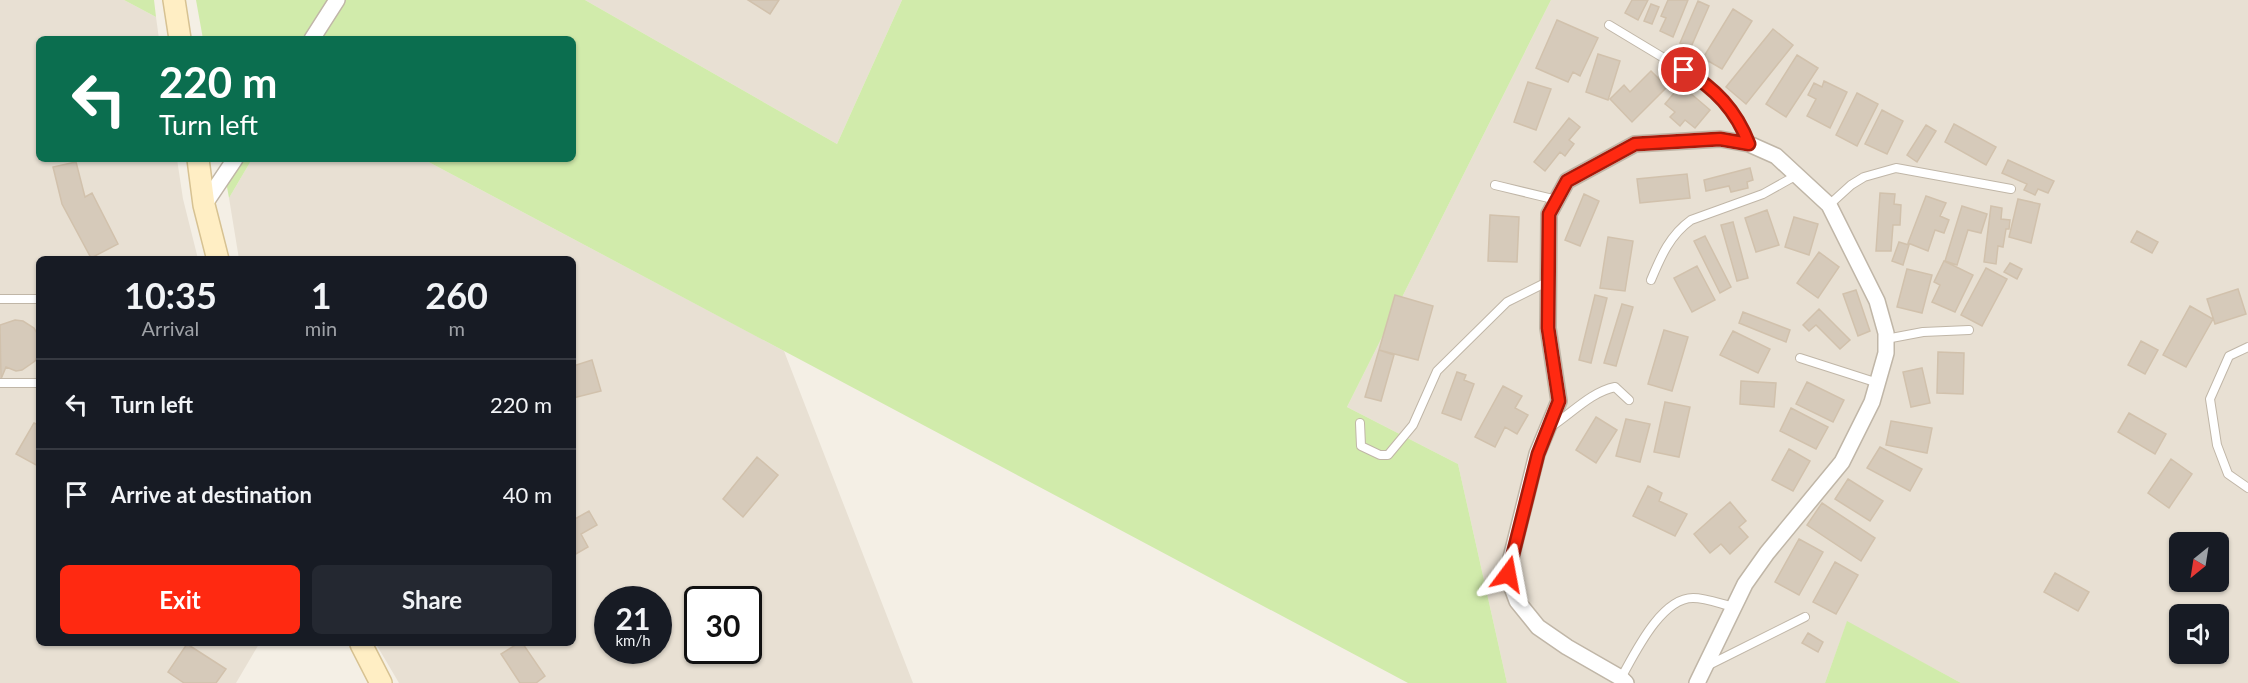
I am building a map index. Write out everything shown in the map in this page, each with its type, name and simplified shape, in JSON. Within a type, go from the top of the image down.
[{"type":"street","points":[[174,0],[180,36]]},
{"type":"street","points":[[314,36],[337,0]]},
{"type":"street","points":[[1624,680],[1567,647],[1538,627],[1517,601],[1508,574],[1538,454],[1559,401],[1548,328],[1549,214],[1567,181],[1635,144],[1720,139],[1749,144],[1776,156],[1829,205],[1877,301],[1886,339],[1886,353],[1872,402],[1842,462],[1767,553],[1745,584],[1697,683]]},
{"type":"street","points":[[198,162],[204,206],[217,256]]},
{"type":"street","points":[[204,206],[232,162]]},
{"type":"street","points":[[362,646],[381,683]]},
{"type":"lane","points":[[1609,25],[1702,81],[1714,91],[1742,125],[1749,144]]},
{"type":"lane","points":[[1829,205],[1839,194],[1864,177],[1896,168],[2012,189]]},
{"type":"lane","points":[[1651,280],[1669,242],[1682,226],[1691,220],[1763,194],[1798,174]]},
{"type":"lane","points":[[1495,185],[1557,200]]},
{"type":"lane","points":[[1360,423],[1361,446],[1380,455],[1388,455],[1413,425],[1437,371],[1507,302],[1549,281]]},
{"type":"lane","points":[[0,299],[36,299]]},
{"type":"lane","points":[[1886,339],[1923,332],[1969,330]]},
{"type":"lane","points":[[2248,347],[2229,356],[2210,399],[2217,445],[2228,474],[2248,488]]},
{"type":"lane","points":[[1800,358],[1878,383]]},
{"type":"lane","points":[[0,384],[36,383]]},
{"type":"lane","points":[[1548,429],[1590,398],[1607,389],[1615,387],[1629,400]]},
{"type":"lane","points":[[1624,680],[1657,620],[1675,602],[1692,598],[1734,607]]},
{"type":"lane","points":[[1705,667],[1805,617]]},
{"type":"shaded area","points":[[0,0],[124,0],[156,17],[159,36],[36,36],[36,162],[177,162],[183,199],[197,256],[36,256],[36,646],[258,646],[236,683],[0,683]]},
{"type":"shaded area","points":[[585,0],[902,0],[837,144]]},
{"type":"shaded area","points":[[1551,0],[2248,0],[2248,683],[1961,683],[1847,622],[1825,683],[1507,683],[1458,464],[1347,407]]},
{"type":"shaded area","points":[[250,162],[429,162],[784,351],[913,683],[399,683],[377,646],[576,646],[576,256],[239,256],[229,198]]},
{"type":"green space","points":[[124,0],[154,0],[156,17]]},
{"type":"green space","points":[[196,0],[585,0],[837,144],[902,0],[1551,0],[1347,407],[1458,464],[1507,683],[1408,683],[429,162],[576,162],[576,36],[202,36]]},
{"type":"green space","points":[[223,162],[250,162],[229,198]]},
{"type":"green space","points":[[1847,621],[1961,683],[1825,683]]},
{"type":"building","points":[[748,0],[779,0],[770,14]]},
{"type":"building","points":[[1632,0],[1648,0],[1638,20],[1625,13]]},
{"type":"building","points":[[1668,0],[1688,0],[1673,37],[1660,31],[1666,18],[1661,16]]},
{"type":"building","points":[[1698,1],[1709,6],[1691,47],[1680,43]]},
{"type":"building","points":[[1651,4],[1659,7],[1652,24],[1644,21]]},
{"type":"building","points":[[1733,9],[1752,21],[1722,69],[1703,58]]},
{"type":"building","points":[[1557,20],[1598,38],[1580,76],[1573,72],[1568,82],[1536,68]]},
{"type":"building","points":[[1773,29],[1793,45],[1746,104],[1726,87]]},
{"type":"building","points":[[1598,54],[1620,61],[1608,100],[1586,92]]},
{"type":"building","points":[[1797,55],[1818,68],[1786,117],[1766,104]]},
{"type":"building","points":[[1651,71],[1667,87],[1632,122],[1610,99],[1624,85],[1630,92]]},
{"type":"building","points":[[1685,80],[1693,87],[1689,92],[1710,110],[1695,128],[1685,120],[1680,126],[1670,117],[1675,112],[1665,104]]},
{"type":"building","points":[[1824,81],[1847,92],[1830,128],[1807,116],[1816,99],[1808,95],[1814,83],[1822,87]]},
{"type":"building","points":[[1528,82],[1551,89],[1536,130],[1514,122]]},
{"type":"building","points":[[1857,93],[1878,104],[1857,146],[1836,135]]},
{"type":"building","points":[[1882,110],[1903,121],[1887,154],[1865,144]]},
{"type":"building","points":[[1569,118],[1580,127],[1569,140],[1574,144],[1565,156],[1560,152],[1545,171],[1534,162]]},
{"type":"building","points":[[1954,124],[1996,147],[1986,165],[1945,142]]},
{"type":"building","points":[[1926,125],[1936,131],[1917,162],[1907,155]]},
{"type":"building","points":[[2008,160],[2054,181],[2048,193],[2038,189],[2035,195],[2024,190],[2027,184],[2002,173]]},
{"type":"building","points":[[76,162],[85,197],[92,193],[118,244],[95,256],[90,256],[62,204],[53,167]]},
{"type":"building","points":[[1750,168],[1753,180],[1747,182],[1748,188],[1731,192],[1729,186],[1706,191],[1704,180]]},
{"type":"building","points":[[1687,174],[1690,198],[1640,203],[1637,179]]},
{"type":"building","points":[[1880,193],[1895,194],[1894,204],[1901,205],[1900,225],[1893,225],[1891,251],[1876,251]]},
{"type":"building","points":[[1584,194],[1599,201],[1580,246],[1565,240]]},
{"type":"building","points":[[1926,196],[1946,203],[1940,216],[1949,220],[1944,233],[1935,230],[1928,251],[1908,243]]},
{"type":"building","points":[[2018,199],[2040,204],[2031,243],[2009,237]]},
{"type":"building","points":[[1962,206],[1987,214],[1981,233],[1968,230],[1957,265],[1945,261]]},
{"type":"building","points":[[1991,206],[2002,208],[2001,219],[2010,220],[2003,247],[1998,246],[1996,264],[1984,262]]},
{"type":"building","points":[[1767,210],[1779,245],[1756,252],[1745,218]]},
{"type":"building","points":[[1490,215],[1519,217],[1517,262],[1488,261]]},
{"type":"building","points":[[1794,217],[1818,224],[1809,255],[1785,247]]},
{"type":"building","points":[[1733,222],[1748,278],[1737,281],[1721,225]]},
{"type":"building","points":[[2137,231],[2158,242],[2152,253],[2131,242]]},
{"type":"building","points":[[1705,236],[1731,287],[1720,293],[1694,241]]},
{"type":"building","points":[[1608,237],[1633,241],[1625,291],[1600,288]]},
{"type":"building","points":[[1899,242],[1909,245],[1903,265],[1892,261]]},
{"type":"building","points":[[1819,252],[1839,267],[1818,298],[1797,283]]},
{"type":"building","points":[[1944,261],[1973,275],[1955,312],[1932,302],[1940,285],[1934,282]]},
{"type":"building","points":[[2010,263],[2022,269],[2017,279],[2004,272]]},
{"type":"building","points":[[1697,266],[1715,300],[1692,312],[1674,278]]},
{"type":"building","points":[[1986,268],[2007,279],[1982,326],[1961,315]]},
{"type":"building","points":[[1907,269],[1932,275],[1922,313],[1897,307]]},
{"type":"building","points":[[2238,289],[2246,314],[2215,324],[2207,299]]},
{"type":"building","points":[[1856,290],[1870,331],[1858,336],[1843,294]]},
{"type":"building","points":[[1395,295],[1433,306],[1418,360],[1379,350]]},
{"type":"building","points":[[1595,295],[1607,298],[1591,363],[1579,360]]},
{"type":"building","points":[[1622,304],[1633,307],[1616,366],[1604,363]]},
{"type":"building","points":[[2190,306],[2213,319],[2186,367],[2163,355]]},
{"type":"building","points":[[1819,309],[1850,340],[1840,349],[1816,325],[1809,331],[1803,325]]},
{"type":"building","points":[[1743,312],[1790,330],[1786,342],[1739,323]]},
{"type":"building","points":[[15,320],[23,321],[36,332],[35,361],[22,370],[16,371],[6,367],[1,379],[0,325]]},
{"type":"building","points":[[1664,330],[1688,337],[1672,391],[1648,384]]},
{"type":"building","points":[[1733,331],[1770,349],[1758,373],[1720,355]]},
{"type":"building","points":[[2141,341],[2158,350],[2145,374],[2128,365]]},
{"type":"building","points":[[1379,350],[1394,355],[1381,401],[1365,397]]},
{"type":"building","points":[[1938,352],[1964,353],[1963,394],[1937,393]]},
{"type":"building","points":[[592,360],[601,391],[576,397],[576,365]]},
{"type":"building","points":[[1922,368],[1930,403],[1911,407],[1903,372]]},
{"type":"building","points":[[1457,372],[1466,375],[1464,380],[1474,384],[1461,420],[1442,413]]},
{"type":"building","points":[[1741,381],[1776,383],[1774,407],[1740,404]]},
{"type":"building","points":[[1807,382],[1844,400],[1833,422],[1796,404]]},
{"type":"building","points":[[1503,386],[1522,396],[1515,408],[1528,415],[1517,434],[1505,427],[1495,447],[1475,437]]},
{"type":"building","points":[[1665,402],[1690,407],[1679,457],[1654,452]]},
{"type":"building","points":[[1791,408],[1828,427],[1816,449],[1780,431]]},
{"type":"building","points":[[2129,413],[2166,434],[2155,454],[2118,432]]},
{"type":"building","points":[[1596,417],[1617,430],[1596,463],[1576,450]]},
{"type":"building","points":[[1626,419],[1650,424],[1640,462],[1616,456]]},
{"type":"building","points":[[1891,421],[1932,428],[1927,453],[1886,445]]},
{"type":"building","points":[[34,423],[36,424],[36,465],[16,454]]},
{"type":"building","points":[[1880,447],[1922,469],[1910,491],[1867,468]]},
{"type":"building","points":[[1789,449],[1810,461],[1793,491],[1772,480]]},
{"type":"building","points":[[757,457],[778,475],[743,517],[723,499]]},
{"type":"building","points":[[2171,459],[2192,474],[2169,508],[2148,493]]},
{"type":"building","points":[[1848,479],[1883,501],[1870,521],[1835,499]]},
{"type":"building","points":[[1648,486],[1662,493],[1659,501],[1687,514],[1675,536],[1633,516]]},
{"type":"building","points":[[1730,502],[1746,521],[1739,527],[1748,537],[1730,554],[1721,544],[1710,553],[1694,534]]},
{"type":"building","points":[[1822,503],[1875,538],[1861,561],[1807,525]]},
{"type":"building","points":[[589,511],[597,525],[581,534],[588,547],[576,554],[576,518]]},
{"type":"building","points":[[1799,539],[1823,552],[1799,595],[1775,582]]},
{"type":"building","points":[[1835,562],[1858,575],[1836,614],[1813,602]]},
{"type":"building","points":[[2055,573],[2089,592],[2078,611],[2044,592]]},
{"type":"building","points":[[1808,633],[1823,642],[1818,652],[1802,643]]},
{"type":"building","points":[[186,646],[190,646],[226,669],[216,683],[184,683],[168,672]]},
{"type":"building","points":[[514,646],[524,646],[545,676],[536,683],[520,683],[501,654]]},
{"type":"route","points":[[1508,574],[1538,454],[1559,401],[1548,328],[1549,214],[1567,181],[1635,144],[1720,139],[1749,144],[1742,125],[1725,102],[1702,81],[1684,70]]}]
